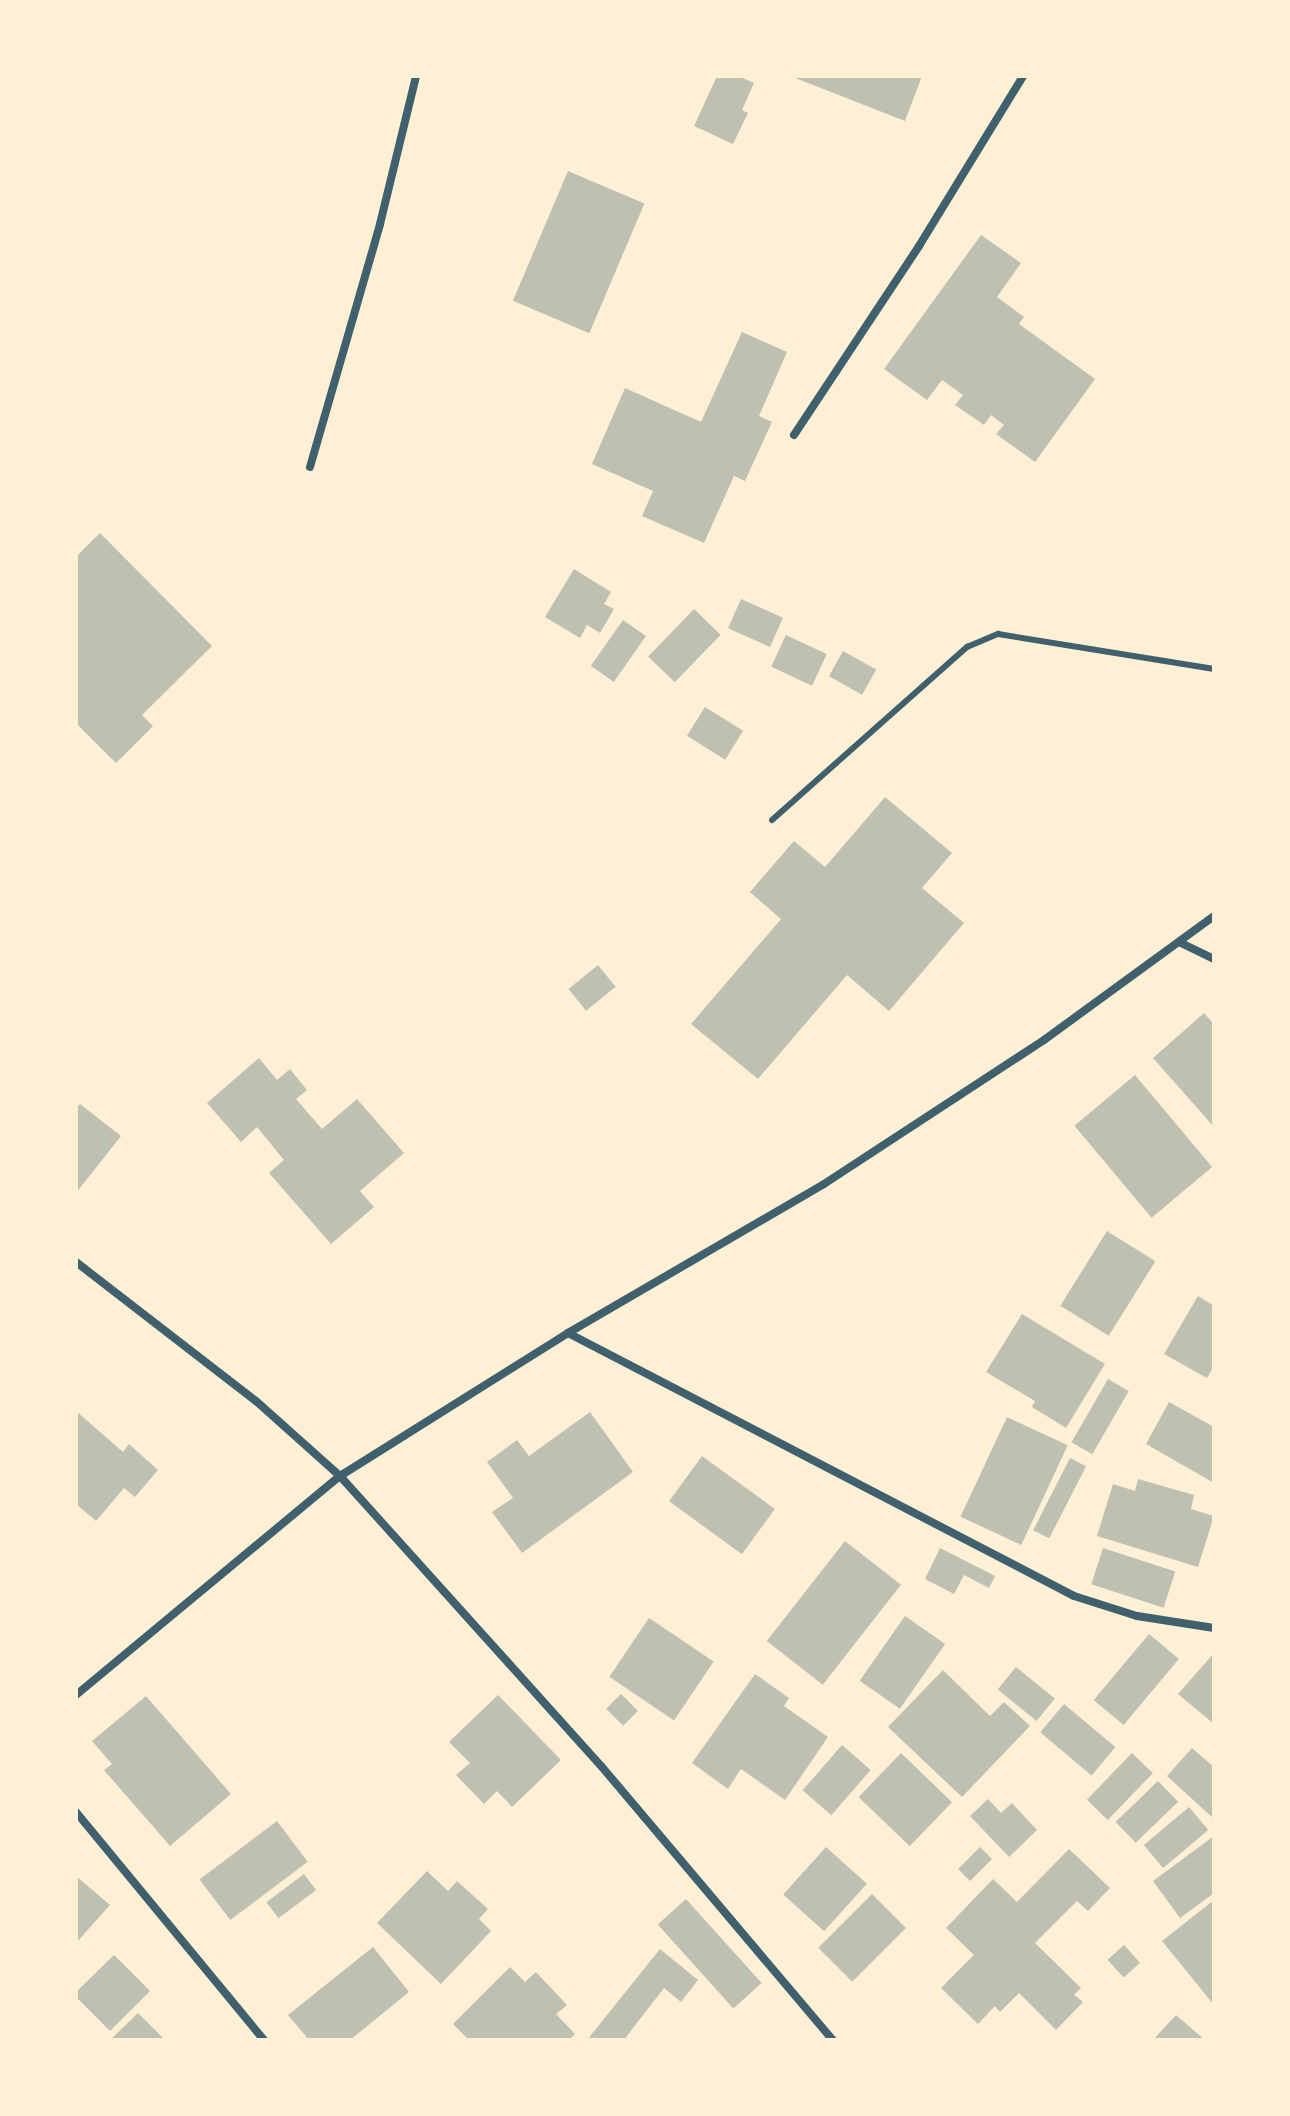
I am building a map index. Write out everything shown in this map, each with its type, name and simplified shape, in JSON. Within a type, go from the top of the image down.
[{"type":"street","points":[[310,467],[380,224],[416,76]]},
{"type":"street","points":[[794,435],[919,246],[1023,76]]},
{"type":"street","points":[[76,1695],[340,1476],[568,1333],[824,1184],[1044,1040],[1214,916]]},
{"type":"street","points":[[1181,943],[1214,959]]},
{"type":"street","points":[[76,1262],[256,1401],[340,1476],[602,1767],[833,2040]]},
{"type":"street","points":[[568,1333],[1074,1596],[1137,1616],[1214,1628]]},
{"type":"street","points":[[76,1812],[264,2040]]},
{"type":"lane","points":[[772,820],[967,647],[998,634],[1214,669]]},
{"type":"building","points":[[717,76],[738,76],[754,83],[742,110],[748,113],[733,144],[694,126]]},
{"type":"building","points":[[790,76],[922,76],[905,121]]},
{"type":"building","points":[[568,171],[644,203],[589,333],[513,301]]},
{"type":"building","points":[[981,235],[1021,263],[997,297],[1024,317],[1019,324],[1095,379],[1035,462],[996,434],[1004,425],[991,415],[984,425],[955,405],[963,395],[942,380],[927,400],[884,369]]},
{"type":"building","points":[[742,332],[787,352],[759,416],[772,422],[745,481],[734,476],[704,543],[642,516],[653,491],[592,464],[625,388],[701,422]]},
{"type":"building","points":[[100,533],[212,646],[142,715],[153,726],[116,763],[76,723],[76,557]]},
{"type":"building","points":[[574,569],[611,592],[604,604],[614,609],[600,633],[587,625],[580,638],[545,617]]},
{"type":"building","points":[[741,599],[783,618],[770,647],[728,628]]},
{"type":"building","points":[[694,609],[721,635],[675,682],[648,656]]},
{"type":"building","points":[[623,620],[646,636],[614,682],[591,666]]},
{"type":"building","points":[[786,635],[827,654],[812,686],[771,667]]},
{"type":"building","points":[[843,651],[876,669],[862,695],[829,676]]},
{"type":"building","points":[[705,707],[743,731],[725,760],[687,736]]},
{"type":"building","points":[[885,797],[952,853],[922,888],[964,923],[889,1011],[847,975],[758,1079],[691,1024],[781,919],[750,892],[794,841],[825,867]]},
{"type":"building","points":[[598,965],[616,987],[586,1011],[568,989]]},
{"type":"building","points":[[1204,1013],[1214,1024],[1214,1127],[1153,1058]]},
{"type":"building","points":[[259,1058],[277,1080],[290,1069],[307,1090],[296,1099],[322,1129],[357,1099],[404,1153],[360,1191],[374,1207],[331,1244],[269,1173],[284,1160],[257,1127],[241,1142],[207,1103]]},
{"type":"building","points":[[1135,1075],[1212,1167],[1152,1218],[1074,1126]]},
{"type":"building","points":[[80,1104],[121,1136],[76,1193],[76,1109]]},
{"type":"building","points":[[1107,1231],[1155,1261],[1109,1336],[1060,1306]]},
{"type":"building","points":[[1198,1296],[1214,1306],[1214,1366],[1207,1378],[1164,1354]]},
{"type":"building","points":[[1022,1314],[1105,1364],[1066,1428],[1032,1407],[1035,1401],[986,1372]]},
{"type":"building","points":[[1108,1379],[1129,1391],[1092,1454],[1072,1442]]},
{"type":"building","points":[[1169,1402],[1214,1427],[1214,1483],[1146,1444]]},
{"type":"building","points":[[76,1411],[123,1452],[129,1444],[158,1470],[135,1497],[124,1488],[96,1521],[76,1504]]},
{"type":"building","points":[[590,1412],[633,1472],[522,1553],[492,1512],[513,1498],[487,1462],[517,1440],[529,1456]]},
{"type":"building","points":[[1007,1417],[1068,1445],[1021,1545],[961,1517]]},
{"type":"building","points":[[702,1456],[775,1509],[742,1554],[669,1501]]},
{"type":"building","points":[[1070,1458],[1086,1466],[1049,1538],[1033,1530]]},
{"type":"building","points":[[1138,1479],[1194,1495],[1191,1509],[1214,1516],[1198,1567],[1097,1536],[1113,1484],[1135,1491]]},
{"type":"building","points":[[845,1541],[901,1585],[823,1685],[767,1641]]},
{"type":"building","points":[[940,1548],[995,1576],[989,1588],[964,1575],[954,1594],[925,1579]]},
{"type":"building","points":[[1103,1548],[1175,1571],[1164,1608],[1091,1584]]},
{"type":"building","points":[[905,1616],[945,1644],[900,1709],[860,1681]]},
{"type":"building","points":[[649,1618],[714,1662],[674,1720],[609,1677]]},
{"type":"building","points":[[1149,1634],[1179,1659],[1124,1725],[1094,1700]]},
{"type":"building","points":[[1214,1653],[1214,1724],[1178,1694]]},
{"type":"building","points":[[1016,1667],[1055,1698],[1037,1721],[998,1690]]},
{"type":"building","points":[[943,1670],[990,1716],[1004,1702],[1030,1726],[962,1797],[888,1727]]},
{"type":"building","points":[[755,1674],[789,1698],[784,1706],[828,1737],[785,1800],[741,1769],[728,1789],[692,1763]]},
{"type":"building","points":[[621,1694],[638,1711],[623,1726],[606,1709]]},
{"type":"building","points":[[498,1695],[561,1760],[512,1807],[497,1791],[484,1804],[456,1775],[470,1763],[449,1742]]},
{"type":"building","points":[[146,1696],[231,1794],[170,1846],[104,1770],[112,1764],[92,1741]]},
{"type":"building","points":[[1064,1704],[1115,1747],[1092,1775],[1040,1732]]},
{"type":"building","points":[[842,1745],[871,1770],[831,1815],[803,1790]]},
{"type":"building","points":[[1192,1748],[1214,1767],[1214,1819],[1167,1776]]},
{"type":"building","points":[[901,1753],[952,1802],[910,1846],[859,1797]]},
{"type":"building","points":[[1132,1753],[1153,1773],[1108,1820],[1087,1800]]},
{"type":"building","points":[[1158,1781],[1178,1802],[1136,1843],[1116,1822]]},
{"type":"building","points":[[988,1799],[1001,1813],[1012,1803],[1037,1830],[1009,1857],[970,1816]]},
{"type":"building","points":[[1189,1807],[1208,1830],[1163,1868],[1144,1845]]},
{"type":"building","points":[[277,1821],[308,1862],[230,1920],[200,1879]]},
{"type":"building","points":[[1214,1836],[1214,1893],[1180,1918],[1153,1881]]},
{"type":"building","points":[[826,1847],[867,1884],[824,1931],[783,1895]]},
{"type":"building","points":[[980,1847],[992,1859],[970,1881],[958,1869]]},
{"type":"building","points":[[1069,1849],[1110,1888],[1088,1911],[1077,1901],[1035,1943],[1081,1988],[1074,1995],[1083,2002],[1056,2030],[1019,1993],[1000,2012],[995,2006],[978,2024],[941,1988],[974,1955],[946,1928],[993,1879],[1017,1902]]},
{"type":"building","points":[[427,1871],[448,1891],[457,1881],[488,1909],[479,1919],[491,1931],[441,1984],[377,1923]]},
{"type":"building","points":[[304,1874],[316,1890],[279,1918],[266,1902]]},
{"type":"building","points":[[76,1876],[110,1905],[76,1943]]},
{"type":"building","points":[[872,1894],[906,1928],[852,1982],[818,1948]]},
{"type":"building","points":[[686,1899],[762,1983],[733,2008],[658,1924]]},
{"type":"building","points":[[1214,1900],[1214,2005],[1162,1941]]},
{"type":"building","points":[[1124,1945],[1140,1963],[1124,1978],[1108,1960]]},
{"type":"building","points":[[373,1947],[409,1992],[350,2040],[309,2040],[288,2015]]},
{"type":"building","points":[[660,1949],[698,1980],[681,2002],[664,1988],[626,2037],[630,2040],[587,2040]]},
{"type":"building","points":[[114,1955],[150,1991],[110,2031],[76,1997],[76,1992]]},
{"type":"building","points":[[510,1967],[525,1982],[536,1972],[567,2005],[556,2014],[575,2034],[569,2040],[469,2040],[453,2024]]},
{"type":"building","points":[[138,2013],[165,2040],[110,2040]]},
{"type":"building","points":[[1176,2015],[1205,2040],[1153,2040]]}]
